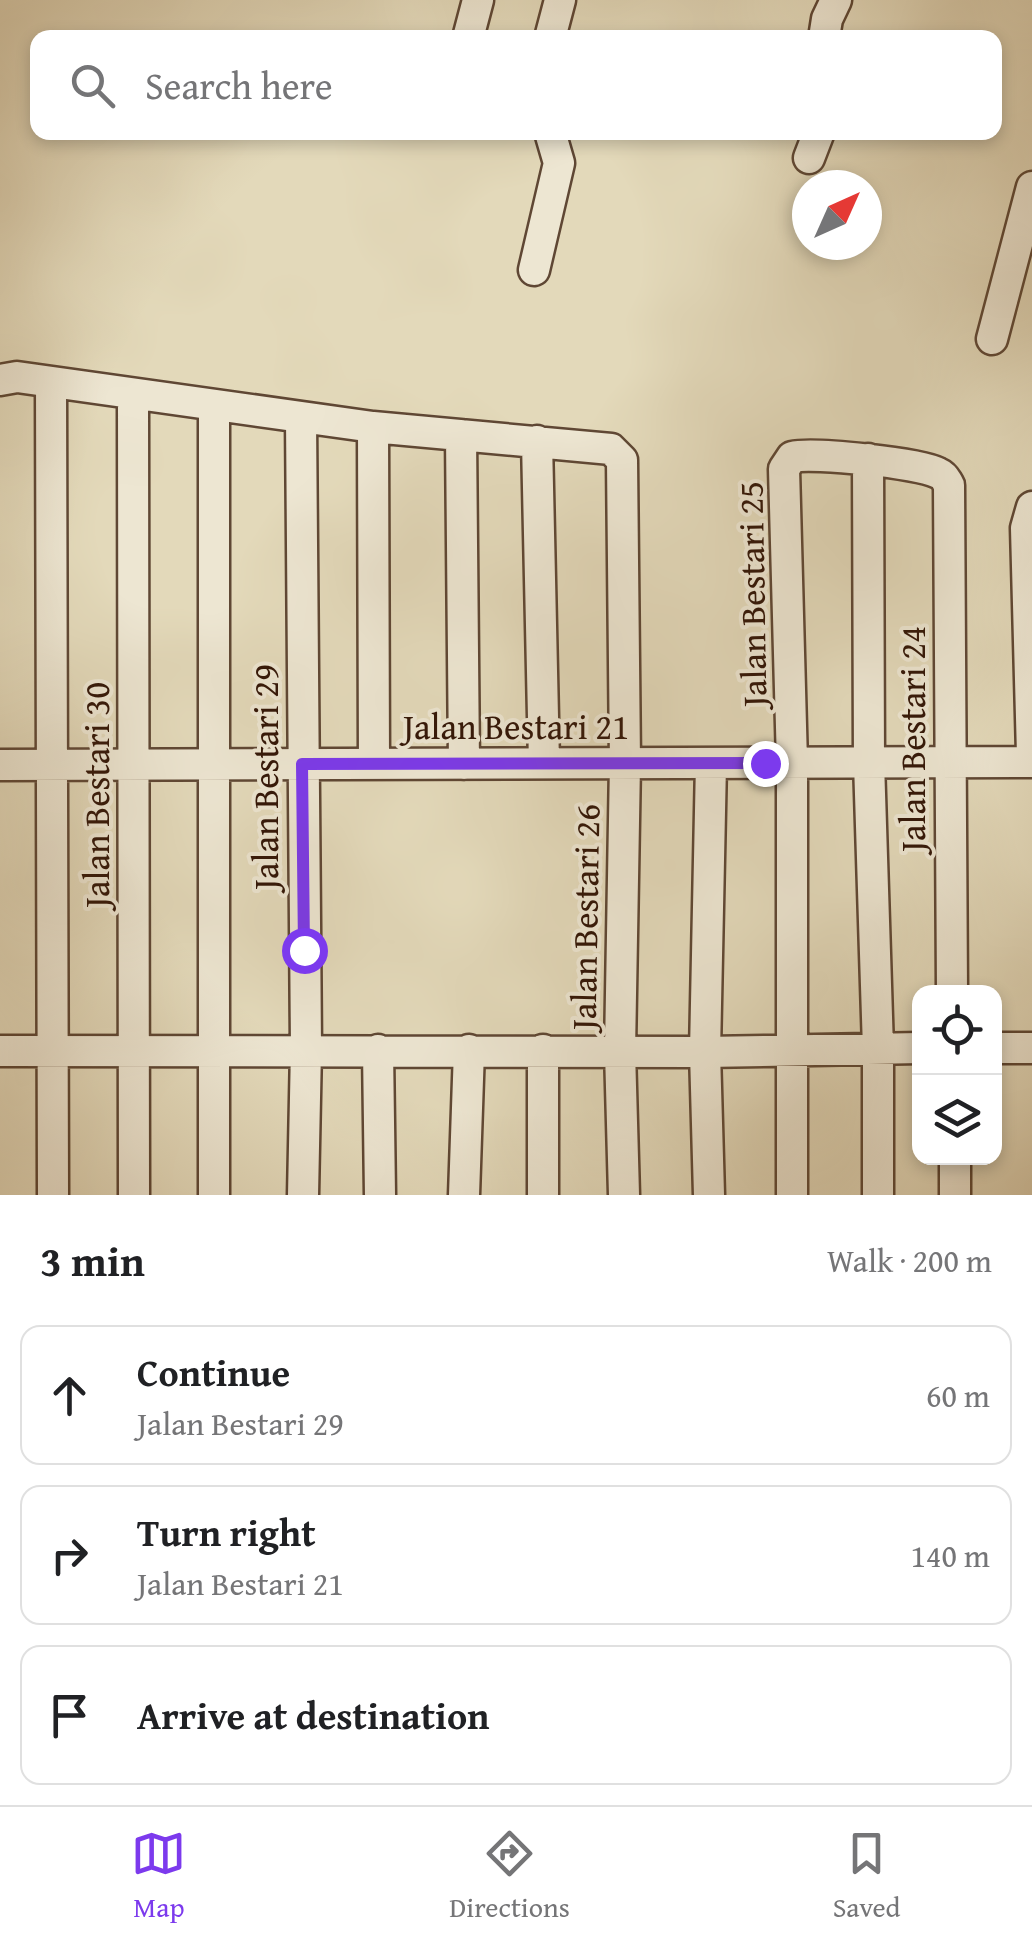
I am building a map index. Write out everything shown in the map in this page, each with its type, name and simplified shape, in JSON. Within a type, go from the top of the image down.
[{"type":"street","points":[[470,30],[478,0]]},
{"type":"street","points":[[552,30],[560,0]]},
{"type":"street","points":[[825,30],[836,0]]},
{"type":"street","points":[[534,270],[559,163],[552,140]]},
{"type":"street","points":[[992,339],[1032,187]]},
{"type":"street","points":[[0,380],[17,376],[133,396],[373,428],[537,440],[544,764]]},
{"type":"street","points":[[51,382],[53,1195]]},
{"type":"street","name":"Jalan Bestari 30","points":[[133,396],[134,1195]]},
{"type":"street","points":[[214,406],[214,1195]]},
{"type":"street","name":"Jalan Bestari 29","points":[[300,418],[306,1049],[303,1195]]},
{"type":"street","points":[[373,428],[374,763]]},
{"type":"street","points":[[461,435],[464,764]]},
{"type":"street","name":"Jalan Bestari 26","points":[[537,440],[612,449],[622,460],[625,763],[620,1051],[624,1195]]},
{"type":"street","name":"Jalan Bestari 25","points":[[792,1195],[792,763],[784,468],[792,457],[803,454],[868,459],[938,472],[948,485]]},
{"type":"street","points":[[868,459],[869,762],[878,1048],[878,1195]]},
{"type":"street","name":"Jalan Bestari 24","points":[[948,485],[952,985]]},
{"type":"street","points":[[1032,506],[1026,528],[1032,759]]},
{"type":"street","name":"Jalan Bestari 21","points":[[0,765],[1032,759]]},
{"type":"street","points":[[709,1195],[705,1052],[711,763]]},
{"type":"street","points":[[0,1051],[705,1052],[912,1048]]},
{"type":"street","points":[[1002,1048],[1032,1048]]},
{"type":"street","points":[[378,1050],[380,1195]]},
{"type":"street","points":[[464,1195],[468,1050]]},
{"type":"street","points":[[543,1195],[544,1050]]},
{"type":"street","points":[[955,1165],[955,1195]]},
{"type":"route","points":[[304,950],[302,764],[765,763]]}]
